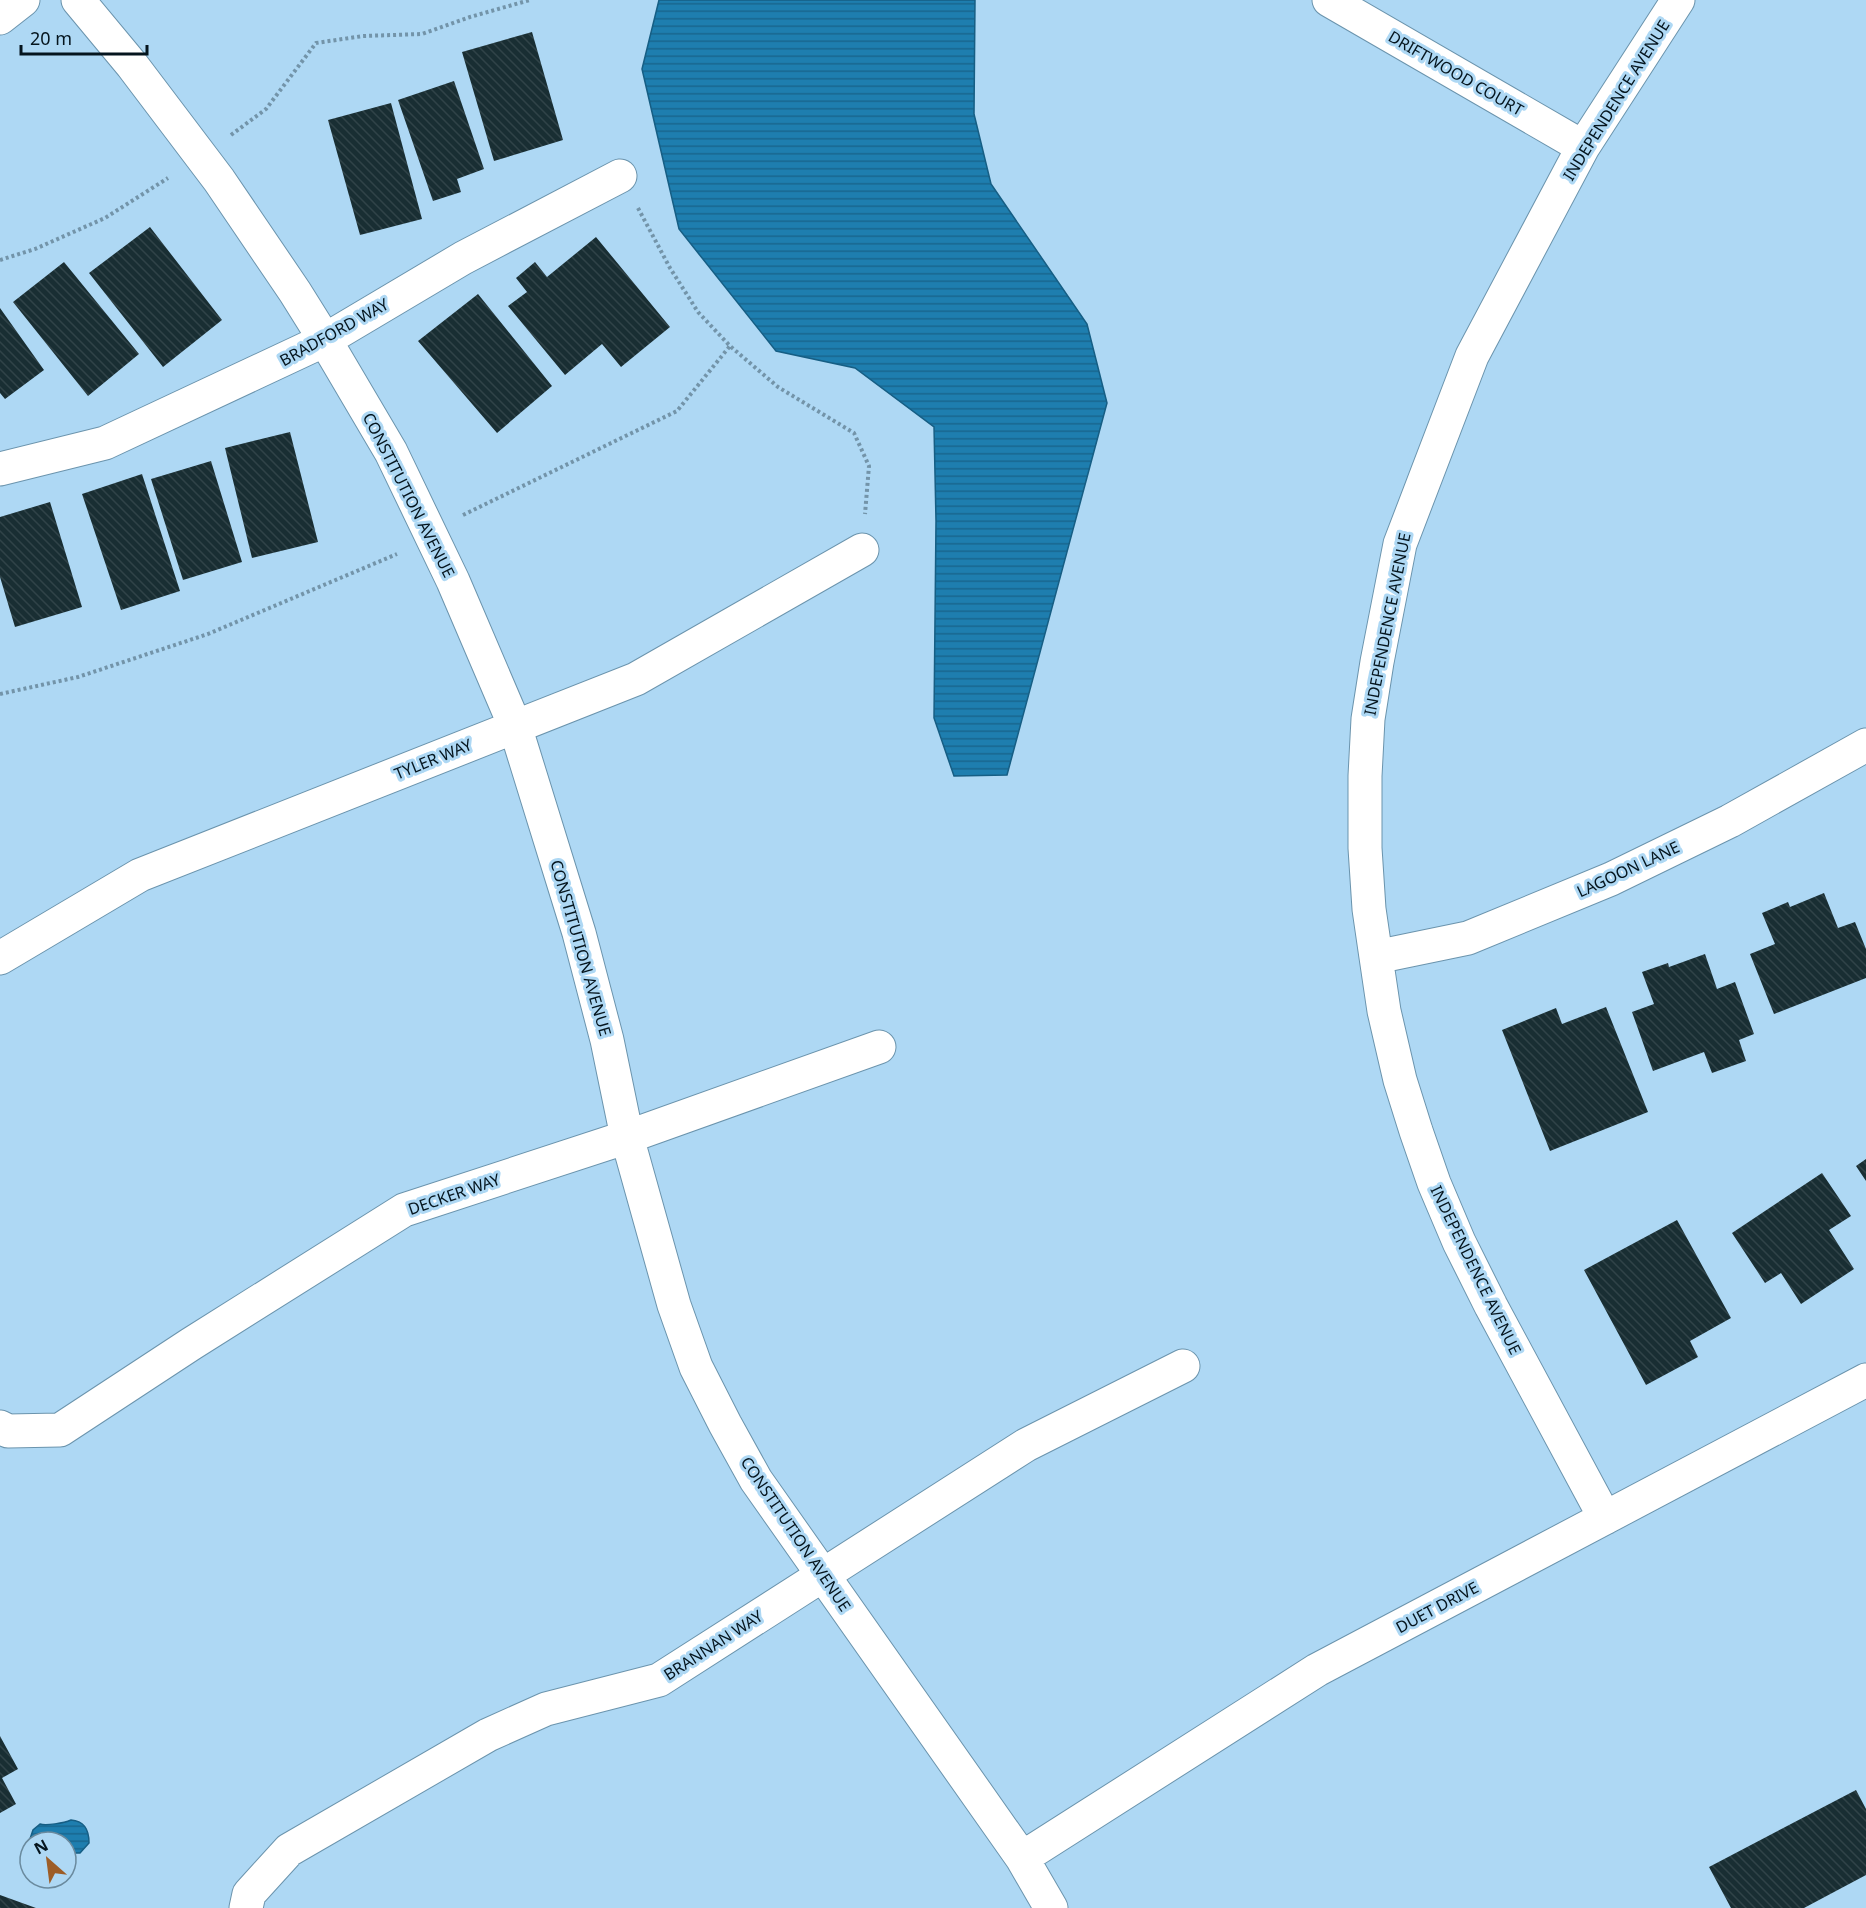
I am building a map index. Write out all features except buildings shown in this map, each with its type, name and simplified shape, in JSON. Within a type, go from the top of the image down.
[{"type":"street","points":[[0,18],[23,0]]},
{"type":"street","name":"CONSTITUTION AVENUE","points":[[78,0],[132,64],[244,217],[325,340],[391,452],[453,581],[515,726],[579,933],[607,1040],[627,1137],[674,1305],[696,1367],[756,1480],[1022,1858],[1051,1908]]},
{"type":"street","name":"DRIFTWOOD COURT","points":[[1329,0],[1583,147]]},
{"type":"street","name":"INDEPENDENCE AVENUE","points":[[1605,1518],[1459,1242],[1434,1183],[1400,1080],[1384,1011],[1369,909],[1365,848],[1365,776],[1368,730],[1377,662],[1400,543],[1472,356],[1583,147],[1678,0]]},
{"type":"street","name":"BRADFORD WAY","points":[[0,469],[105,443],[325,340],[463,258],[620,176]]},
{"type":"street","name":"TYLER WAY","points":[[0,958],[140,874],[636,679],[862,550]]},
{"type":"street","name":"LAGOON LANE","points":[[1376,957],[1468,938],[1611,879],[1730,821],[1866,745]]},
{"type":"street","name":"DECKER WAY","points":[[0,1427],[8,1431],[60,1430],[191,1344],[404,1210],[627,1137],[879,1047]]},
{"type":"street","name":"BRANNAN WAY","points":[[246,1908],[249,1894],[289,1850],[488,1735],[546,1709],[659,1680],[1026,1445],[1183,1366]]},
{"type":"street","name":"DUET DRIVE","points":[[1022,1858],[1317,1670],[1866,1380]]},
{"type":"path","points":[[0,260],[35,249],[105,218],[202,157],[266,109],[316,43],[363,36],[422,34],[470,17],[530,0]]},
{"type":"path","points":[[620,176],[670,268],[698,312],[730,346],[778,387],[854,433],[869,466],[862,550]]},
{"type":"path","points":[[0,694],[78,677],[208,634],[389,558],[474,509],[677,411],[730,346]]},
{"type":"water","points":[[659,0],[975,0],[974,114],[991,184],[1087,324],[1107,403],[1007,775],[954,776],[934,718],[936,521],[934,427],[855,368],[776,351],[679,229],[642,69]]},
{"type":"water","points":[[76,1821],[85,1827],[89,1843],[80,1853],[78,1853],[78,1830],[33,1830],[40,1824]]}]
